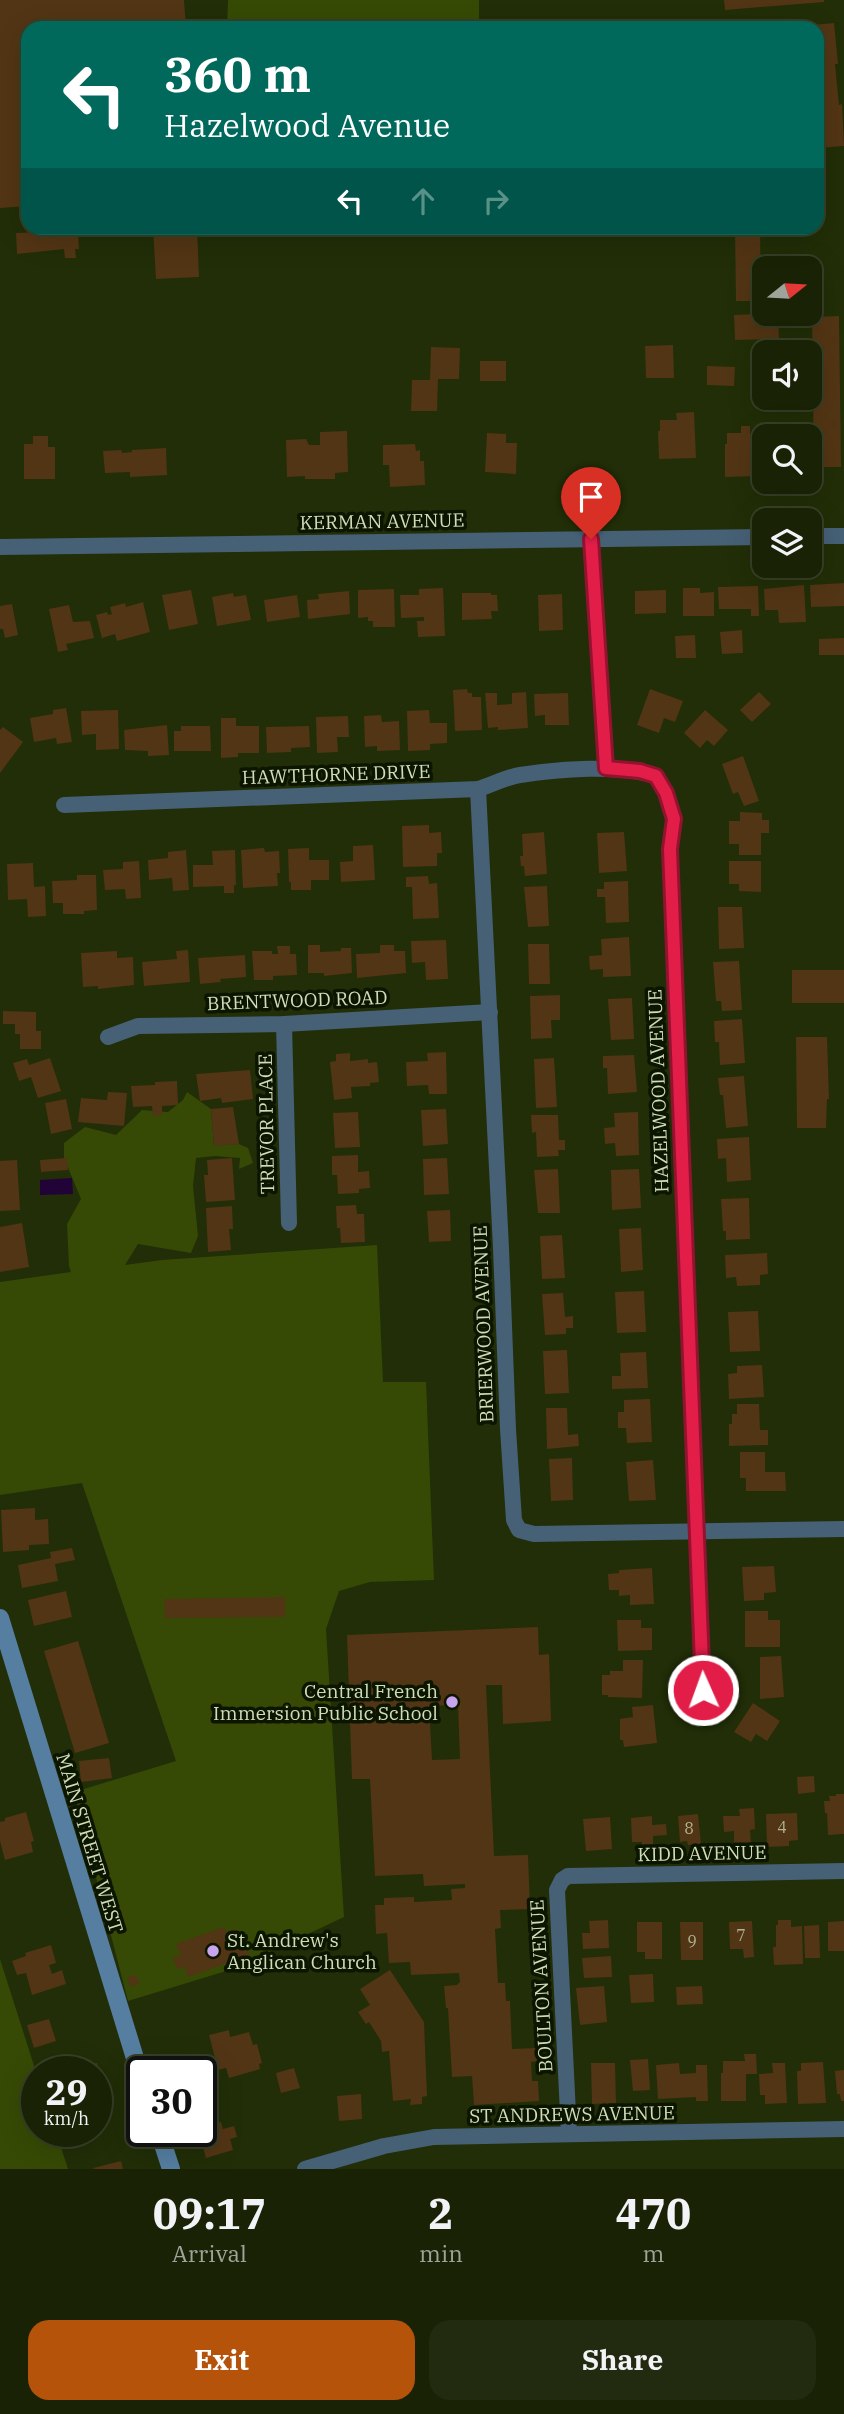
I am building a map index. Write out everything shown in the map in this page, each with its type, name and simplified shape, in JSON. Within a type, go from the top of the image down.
[{"type":"main road","name":"MAIN STREET WEST","points":[[0,1618],[134,2056]]},
{"type":"main road","points":[[164,2147],[171,2169]]},
{"type":"street","points":[[822,536],[844,536]]},
{"type":"street","name":"KERMAN AVENUE","points":[[0,547],[752,537]]},
{"type":"street","points":[[591,539],[606,768]]},
{"type":"street","name":"HAWTHORNE DRIVE","points":[[64,805],[478,789],[517,775],[606,768]]},
{"type":"street","name":"HAZELWOOD AVENUE","points":[[606,768],[640,771],[656,776],[666,793],[674,819],[670,849],[703,1690]]},
{"type":"street","name":"BRIERWOOD AVENUE","points":[[478,789],[514,1520],[519,1530],[534,1534],[844,1529]]},
{"type":"street","name":"BRENTWOOD ROAD","points":[[108,1037],[138,1026],[284,1024],[490,1012]]},
{"type":"street","name":"TREVOR PLACE","points":[[284,1024],[289,1223]]},
{"type":"street","name":"KIDD AVENUE","points":[[562,1880],[568,1876],[844,1871]]},
{"type":"street","name":"BOULTON AVENUE","points":[[562,1880],[557,1890],[569,2134]]},
{"type":"street","name":"ST ANDREWS AVENUE","points":[[305,2169],[384,2146],[434,2137],[844,2129]]},
{"type":"green space","points":[[228,0],[479,0],[479,21],[227,21]]},
{"type":"green space","points":[[187,1092],[211,1109],[214,1145],[239,1144],[248,1148],[253,1163],[239,1169],[240,1158],[196,1158],[193,1186],[198,1236],[191,1253],[138,1244],[125,1265],[377,1245],[383,1382],[426,1382],[434,1580],[370,1582],[339,1591],[326,1629],[344,1917],[236,1968],[128,2001],[74,1792],[176,1761],[82,1483],[0,1495],[0,1282],[71,1272],[67,1224],[81,1199],[64,1158],[64,1143],[85,1127],[116,1135],[142,1110],[168,1112],[183,1100]]},
{"type":"green space","points":[[0,1959],[31,2056],[21,2056],[21,2147],[61,2147],[68,2169],[0,2169]]},
{"type":"shaded area","points":[[72,1178],[73,1194],[40,1195],[40,1180]]},
{"type":"building","points":[[0,0],[184,0],[186,21],[21,21],[21,206],[0,208]]},
{"type":"building","points":[[724,0],[824,0],[824,2],[725,10]]},
{"type":"building","points":[[834,23],[838,64],[835,64],[839,105],[842,104],[844,146],[824,148],[824,24]]},
{"type":"building","points":[[16,233],[78,235],[79,249],[75,249],[76,258],[65,258],[64,249],[17,254]]},
{"type":"building","points":[[153,235],[197,235],[199,277],[156,279]]},
{"type":"building","points":[[735,235],[760,235],[760,256],[752,256],[752,301],[736,301]]},
{"type":"building","points":[[752,314],[752,326],[778,326],[779,339],[735,340],[734,315]]},
{"type":"building","points":[[839,316],[841,467],[822,467],[822,424],[813,424],[813,410],[822,410],[822,340],[812,340],[812,326],[822,326],[822,317]]},
{"type":"building","points":[[673,345],[674,378],[646,378],[645,346]]},
{"type":"building","points":[[431,347],[460,348],[459,379],[438,379],[437,411],[411,411],[412,380],[430,380]]},
{"type":"building","points":[[480,361],[506,361],[506,381],[480,381]]},
{"type":"building","points":[[707,366],[735,367],[734,386],[707,385]]},
{"type":"building","points":[[694,412],[696,458],[659,459],[660,420],[677,420],[676,413]]},
{"type":"building","points":[[741,426],[750,426],[752,476],[725,477],[727,433],[741,433]]},
{"type":"building","points":[[347,431],[348,472],[335,473],[335,479],[287,477],[286,440],[306,439],[309,445],[320,445],[320,432]]},
{"type":"building","points":[[487,433],[506,434],[506,443],[517,443],[516,474],[485,472]]},
{"type":"building","points":[[33,436],[48,436],[48,447],[55,447],[55,479],[24,479],[24,444],[33,444]]},
{"type":"building","points":[[415,444],[416,451],[420,450],[420,461],[424,461],[425,485],[390,487],[389,465],[383,465],[383,445]]},
{"type":"building","points":[[166,448],[167,475],[130,477],[130,472],[105,473],[103,451],[121,450],[122,453]]},
{"type":"building","points":[[844,583],[844,606],[811,607],[810,585]]},
{"type":"building","points":[[804,585],[806,622],[779,623],[778,610],[765,610],[764,589]]},
{"type":"building","points":[[758,586],[759,616],[751,616],[751,609],[719,609],[718,587]]},
{"type":"building","points":[[443,588],[445,636],[418,637],[417,621],[424,621],[424,617],[401,618],[400,595],[419,595],[419,589]]},
{"type":"building","points":[[683,588],[700,588],[700,593],[714,592],[714,616],[683,616]]},
{"type":"building","points":[[394,589],[395,627],[373,627],[373,621],[368,621],[368,617],[358,618],[358,590]]},
{"type":"building","points":[[191,590],[198,624],[169,630],[162,595]]},
{"type":"building","points":[[666,590],[666,613],[635,614],[635,591]]},
{"type":"building","points":[[349,591],[350,614],[308,619],[307,600],[319,599],[318,594]]},
{"type":"building","points":[[233,593],[234,597],[246,595],[251,620],[217,626],[212,597]]},
{"type":"building","points":[[462,593],[497,595],[498,611],[491,611],[492,619],[462,620]]},
{"type":"building","points":[[562,594],[563,630],[539,631],[538,595]]},
{"type":"building","points":[[297,595],[300,617],[267,622],[264,600]]},
{"type":"building","points":[[143,602],[150,632],[117,641],[115,634],[102,638],[96,615],[107,612],[108,615],[112,614],[110,607],[125,603],[126,607]]},
{"type":"building","points":[[12,604],[18,635],[5,638],[3,629],[0,629],[0,606]]},
{"type":"building","points":[[69,605],[73,622],[90,621],[94,638],[66,644],[68,650],[58,652],[49,609]]},
{"type":"building","points":[[742,630],[743,653],[722,654],[720,632]]},
{"type":"building","points":[[695,635],[696,658],[676,658],[675,636]]},
{"type":"building","points":[[844,638],[844,655],[819,655],[819,639]]},
{"type":"building","points":[[467,689],[468,693],[472,693],[472,697],[481,697],[482,730],[455,731],[453,690]]},
{"type":"building","points":[[650,689],[683,701],[675,722],[664,718],[659,733],[637,725]]},
{"type":"building","points":[[526,692],[528,728],[488,728],[485,693],[497,693],[497,705],[512,704],[512,693]]},
{"type":"building","points":[[759,692],[771,704],[752,722],[740,710]]},
{"type":"building","points":[[568,693],[569,725],[545,725],[545,715],[535,716],[534,694]]},
{"type":"building","points":[[66,708],[72,742],[57,744],[56,738],[34,742],[30,718],[53,714],[53,710]]},
{"type":"building","points":[[118,710],[119,749],[96,750],[96,734],[82,735],[81,711]]},
{"type":"building","points":[[429,710],[430,723],[447,723],[447,743],[430,744],[430,750],[408,751],[407,711]]},
{"type":"building","points":[[705,710],[728,730],[714,746],[707,740],[700,748],[684,733]]},
{"type":"building","points":[[381,715],[382,722],[399,721],[400,750],[377,751],[377,746],[365,747],[364,716]]},
{"type":"building","points":[[348,716],[349,737],[337,737],[338,752],[317,753],[316,717]]},
{"type":"building","points":[[221,718],[236,718],[236,726],[259,726],[259,753],[238,753],[238,757],[221,758]]},
{"type":"building","points":[[167,725],[169,755],[148,756],[148,751],[125,750],[124,730]]},
{"type":"building","points":[[181,726],[210,726],[211,751],[174,751],[174,731],[181,731]]},
{"type":"building","points":[[309,726],[310,747],[291,748],[291,752],[267,753],[266,727]]},
{"type":"building","points":[[3,727],[23,742],[0,773],[0,730]]},
{"type":"building","points":[[743,756],[759,801],[744,806],[738,792],[733,794],[722,764]]},
{"type":"building","points":[[740,812],[762,813],[762,820],[769,820],[769,833],[761,833],[761,855],[739,855],[739,844],[729,844],[729,821],[740,821]]},
{"type":"building","points":[[429,825],[429,833],[441,832],[442,853],[437,853],[437,866],[403,867],[402,826]]},
{"type":"building","points":[[544,832],[547,874],[525,876],[520,856],[523,856],[522,834]]},
{"type":"building","points":[[624,832],[627,871],[599,873],[597,833]]},
{"type":"building","points":[[373,845],[375,880],[341,882],[340,862],[353,861],[353,846]]},
{"type":"building","points":[[264,848],[265,852],[279,851],[278,886],[243,888],[241,850]]},
{"type":"building","points":[[309,848],[309,860],[329,860],[329,880],[311,880],[311,890],[291,890],[288,849]]},
{"type":"building","points":[[186,850],[189,890],[173,891],[172,878],[149,880],[148,860],[168,858],[168,852]]},
{"type":"building","points":[[235,850],[234,893],[224,893],[224,886],[193,887],[193,865],[213,865],[212,851]]},
{"type":"building","points":[[139,861],[141,898],[126,899],[125,889],[105,890],[103,870],[123,869],[123,862]]},
{"type":"building","points":[[729,861],[761,861],[761,892],[739,891],[739,884],[729,884]]},
{"type":"building","points":[[33,863],[34,887],[45,886],[46,916],[28,917],[27,899],[8,900],[7,864]]},
{"type":"building","points":[[77,875],[96,875],[97,910],[84,911],[84,914],[63,914],[63,903],[53,903],[52,881],[77,880]]},
{"type":"building","points":[[428,876],[429,884],[437,883],[439,918],[413,919],[412,887],[406,887],[406,877]]},
{"type":"building","points":[[628,881],[629,922],[606,923],[605,897],[597,897],[597,889],[604,889],[604,882]]},
{"type":"building","points":[[547,886],[549,926],[528,927],[524,887]]},
{"type":"building","points":[[718,907],[742,907],[744,948],[719,949]]},
{"type":"building","points":[[629,937],[631,976],[603,977],[603,969],[590,970],[589,956],[602,955],[601,939]]},
{"type":"building","points":[[446,940],[448,979],[426,980],[425,962],[412,963],[411,941]]},
{"type":"building","points":[[528,944],[549,944],[550,984],[529,984]]},
{"type":"building","points":[[308,945],[320,945],[320,952],[351,948],[352,973],[324,976],[324,973],[308,973]]},
{"type":"building","points":[[380,945],[394,945],[394,951],[405,951],[406,973],[357,978],[356,954],[380,953]]},
{"type":"building","points":[[277,946],[290,946],[290,954],[296,954],[297,975],[273,976],[273,980],[254,980],[252,951],[272,951],[272,954],[278,954]]},
{"type":"building","points":[[188,950],[190,982],[144,986],[142,962],[177,959],[176,951]]},
{"type":"building","points":[[117,951],[117,958],[133,957],[134,985],[98,989],[98,986],[83,987],[81,953]]},
{"type":"building","points":[[245,955],[246,977],[200,984],[198,958]]},
{"type":"building","points":[[739,961],[742,1010],[722,1011],[721,1001],[716,1001],[713,962]]},
{"type":"building","points":[[792,970],[844,970],[844,1003],[792,1003]]},
{"type":"building","points":[[560,995],[560,1020],[551,1020],[552,1038],[531,1039],[530,996]]},
{"type":"building","points":[[632,998],[634,1039],[611,1040],[608,999]]},
{"type":"building","points":[[3,1011],[36,1012],[36,1031],[41,1031],[41,1049],[20,1049],[20,1034],[15,1034],[15,1024],[3,1024]]},
{"type":"building","points":[[742,1019],[745,1063],[720,1065],[719,1042],[715,1042],[714,1021]]},
{"type":"building","points":[[796,1037],[827,1037],[829,1099],[826,1128],[797,1128]]},
{"type":"building","points":[[446,1052],[447,1094],[429,1094],[428,1085],[407,1086],[406,1062],[428,1061],[427,1053]]},
{"type":"building","points":[[350,1053],[350,1061],[368,1059],[368,1063],[377,1062],[379,1082],[370,1083],[370,1086],[351,1087],[352,1098],[334,1100],[330,1062],[336,1061],[336,1054]]},
{"type":"building","points":[[634,1055],[637,1092],[608,1094],[607,1068],[603,1068],[603,1056]]},
{"type":"building","points":[[50,1058],[61,1091],[38,1098],[31,1077],[19,1081],[13,1063],[27,1059],[29,1065]]},
{"type":"building","points":[[554,1058],[557,1107],[536,1108],[534,1059]]},
{"type":"building","points":[[250,1070],[253,1099],[222,1103],[221,1098],[200,1101],[196,1074]]},
{"type":"building","points":[[744,1076],[748,1126],[726,1128],[723,1095],[720,1095],[718,1078]]},
{"type":"building","points":[[177,1081],[178,1105],[162,1106],[162,1115],[153,1116],[152,1106],[133,1107],[131,1086]]},
{"type":"building","points":[[108,1092],[127,1093],[124,1126],[78,1122],[81,1098],[107,1100]]},
{"type":"building","points":[[66,1099],[72,1129],[51,1134],[45,1103]]},
{"type":"building","points":[[233,1107],[239,1144],[214,1146],[211,1109]]},
{"type":"building","points":[[446,1109],[448,1144],[423,1146],[421,1110]]},
{"type":"building","points":[[358,1112],[360,1147],[335,1148],[333,1113]]},
{"type":"building","points":[[638,1112],[639,1155],[616,1156],[615,1143],[605,1144],[604,1128],[615,1127],[614,1113]]},
{"type":"building","points":[[531,1115],[558,1115],[559,1140],[565,1140],[565,1150],[558,1150],[559,1156],[537,1157],[536,1132],[532,1133]]},
{"type":"building","points":[[749,1137],[751,1180],[727,1182],[726,1158],[718,1159],[717,1139]]},
{"type":"building","points":[[358,1155],[358,1172],[369,1171],[370,1188],[359,1189],[359,1193],[338,1194],[337,1175],[332,1175],[332,1156]]},
{"type":"building","points":[[67,1158],[68,1170],[41,1172],[40,1160]]},
{"type":"building","points":[[232,1158],[235,1200],[206,1202],[204,1175],[208,1175],[207,1160]]},
{"type":"building","points":[[447,1158],[449,1194],[424,1195],[423,1159]]},
{"type":"building","points":[[17,1160],[20,1210],[0,1211],[0,1161]]},
{"type":"building","points":[[558,1169],[560,1213],[538,1213],[534,1170]]},
{"type":"building","points":[[639,1169],[641,1208],[612,1210],[611,1170]]},
{"type":"building","points":[[749,1198],[750,1239],[726,1240],[721,1199]]},
{"type":"building","points":[[356,1205],[357,1214],[364,1214],[365,1242],[341,1243],[336,1206]]},
{"type":"building","points":[[232,1206],[233,1229],[229,1229],[231,1250],[208,1252],[206,1208]]},
{"type":"building","points":[[450,1210],[451,1241],[429,1242],[427,1211]]},
{"type":"building","points":[[22,1223],[29,1267],[0,1272],[0,1227]]},
{"type":"building","points":[[641,1228],[643,1270],[621,1272],[619,1229]]},
{"type":"building","points":[[562,1235],[565,1278],[542,1279],[540,1236]]},
{"type":"building","points":[[767,1253],[768,1274],[760,1275],[760,1285],[737,1286],[736,1277],[726,1278],[725,1255]]},
{"type":"building","points":[[644,1291],[646,1332],[617,1333],[615,1292]]},
{"type":"building","points":[[563,1293],[565,1317],[573,1316],[573,1328],[566,1328],[566,1334],[545,1335],[542,1294]]},
{"type":"building","points":[[758,1311],[760,1351],[730,1352],[728,1312]]},
{"type":"building","points":[[567,1350],[569,1393],[545,1394],[543,1351]]},
{"type":"building","points":[[646,1352],[648,1388],[612,1389],[612,1376],[621,1376],[620,1353]]},
{"type":"building","points":[[762,1365],[764,1397],[729,1399],[728,1374],[737,1373],[737,1366]]},
{"type":"building","points":[[650,1399],[652,1442],[627,1443],[626,1428],[618,1428],[618,1412],[624,1412],[624,1400]]},
{"type":"building","points":[[737,1404],[759,1404],[760,1430],[768,1430],[768,1445],[729,1446],[729,1424],[732,1424],[732,1414],[737,1414]]},
{"type":"building","points":[[546,1408],[567,1408],[568,1435],[578,1434],[579,1446],[547,1449]]},
{"type":"building","points":[[740,1452],[765,1452],[765,1472],[785,1472],[786,1491],[746,1491],[746,1478],[740,1478]]},
{"type":"building","points":[[572,1458],[573,1500],[551,1501],[549,1459]]},
{"type":"building","points":[[653,1460],[656,1500],[629,1501],[626,1462]]},
{"type":"building","points":[[35,1508],[35,1520],[48,1519],[49,1544],[29,1545],[29,1550],[3,1552],[1,1510]]},
{"type":"building","points":[[72,1548],[75,1560],[55,1564],[58,1581],[22,1588],[18,1565],[51,1558],[50,1552]]},
{"type":"building","points":[[774,1566],[776,1592],[764,1593],[764,1600],[744,1601],[742,1567]]},
{"type":"building","points":[[652,1568],[654,1604],[630,1605],[630,1595],[619,1596],[619,1590],[609,1590],[608,1574],[619,1573],[619,1570]]},
{"type":"building","points":[[66,1591],[72,1617],[34,1626],[28,1600]]},
{"type":"building","points":[[285,1597],[285,1617],[165,1618],[164,1599]]},
{"type":"building","points":[[745,1611],[768,1611],[768,1620],[780,1620],[780,1647],[745,1647]]},
{"type":"building","points":[[617,1620],[641,1620],[641,1628],[652,1628],[652,1650],[618,1651]]},
{"type":"building","points":[[538,1627],[539,1655],[549,1654],[551,1721],[503,1724],[502,1685],[486,1685],[494,1856],[528,1855],[530,1909],[500,1910],[501,1928],[495,1929],[498,1983],[505,1983],[506,2001],[510,2001],[512,2049],[536,2048],[537,2061],[531,2062],[532,2081],[538,2081],[539,2101],[474,2105],[472,2076],[452,2077],[444,1986],[457,1985],[460,1982],[459,1973],[411,1975],[410,1962],[389,1963],[387,1933],[376,1934],[375,1905],[384,1905],[384,1898],[414,1897],[414,1902],[452,1900],[451,1889],[465,1888],[465,1884],[424,1886],[423,1874],[375,1876],[370,1779],[352,1779],[347,1635]],"holes":[[[458,1705],[460,1759],[432,1760],[429,1706]]]},
{"type":"building","points":[[78,1641],[109,1743],[75,1753],[44,1651]]},
{"type":"building","points":[[781,1656],[784,1697],[760,1699],[760,1657]]},
{"type":"building","points":[[623,1660],[643,1660],[642,1698],[602,1695],[602,1675],[610,1675],[610,1671],[623,1671]]},
{"type":"building","points":[[753,1703],[780,1721],[767,1741],[756,1734],[751,1742],[734,1732]]},
{"type":"building","points":[[653,1705],[657,1743],[624,1747],[623,1740],[620,1740],[620,1719],[633,1717],[632,1707]]},
{"type":"building","points":[[109,1758],[112,1778],[81,1782],[79,1761]]},
{"type":"building","points":[[814,1776],[815,1792],[798,1794],[797,1777]]},
{"type":"building","points":[[844,1794],[844,1834],[828,1835],[824,1801],[830,1801],[829,1796]]},
{"type":"building","points":[[754,1808],[755,1829],[750,1830],[751,1843],[734,1844],[734,1831],[724,1832],[723,1816],[740,1816],[739,1809]]},
{"type":"building","points":[[26,1812],[34,1841],[31,1842],[33,1852],[5,1860],[0,1841],[0,1822]]},
{"type":"building","points":[[797,1813],[798,1840],[789,1841],[789,1846],[767,1847],[766,1814]]},
{"type":"building","points":[[698,1814],[701,1844],[688,1845],[687,1841],[680,1842],[678,1816]]},
{"type":"building","points":[[652,1816],[652,1825],[666,1824],[667,1835],[653,1836],[653,1845],[632,1842],[631,1818]]},
{"type":"building","points":[[610,1817],[612,1849],[586,1851],[583,1819]]},
{"type":"building","points":[[608,1920],[609,1948],[583,1949],[582,1933],[590,1933],[589,1921]]},
{"type":"building","points":[[778,1920],[791,1920],[791,1927],[802,1926],[803,1964],[774,1965],[773,1947],[776,1947]]},
{"type":"building","points":[[752,1921],[754,1957],[744,1958],[743,1949],[730,1949],[729,1922]]},
{"type":"building","points":[[844,1921],[844,1951],[828,1951],[828,1922]]},
{"type":"building","points":[[637,1922],[662,1922],[662,1959],[645,1959],[645,1952],[637,1952]]},
{"type":"building","points":[[680,1922],[703,1922],[703,1960],[681,1960]]},
{"type":"building","points":[[819,1925],[820,1958],[805,1958],[804,1926]]},
{"type":"building","name":"St. Andrew's Anglican Church","points":[[224,1927],[226,1932],[234,1929],[241,1947],[246,1945],[249,1955],[188,1977],[184,1966],[177,1969],[173,1958],[181,1955],[176,1944]]},
{"type":"building","points":[[51,1945],[56,1963],[49,1965],[52,1974],[62,1970],[66,1984],[32,1995],[26,1973],[17,1975],[12,1961],[26,1956],[25,1953]]},
{"type":"building","points":[[611,1956],[612,1977],[584,1978],[582,1958]]},
{"type":"building","points":[[390,1970],[424,2022],[427,2096],[422,2097],[422,2104],[410,2105],[411,2099],[393,2101],[389,2051],[382,2052],[381,2041],[369,2022],[366,2024],[358,2012],[370,2005],[360,1989]]},
{"type":"building","points":[[653,1974],[654,2002],[631,2003],[629,1975]]},
{"type":"building","points":[[136,1975],[139,1984],[131,1987],[127,1977]]},
{"type":"building","points":[[604,1986],[607,2022],[580,2025],[576,1988]]},
{"type":"building","points":[[702,1986],[703,2004],[677,2005],[676,1987]]},
{"type":"building","points":[[49,2019],[56,2041],[34,2048],[27,2025]]},
{"type":"building","points":[[229,2030],[230,2037],[249,2032],[253,2045],[257,2044],[262,2063],[259,2064],[260,2069],[229,2078],[226,2068],[218,2070],[217,2056],[214,2056],[209,2035]]},
{"type":"building","points":[[744,2054],[756,2054],[757,2074],[746,2074],[746,2101],[721,2101],[723,2061],[745,2061]]},
{"type":"building","points":[[648,2059],[650,2090],[633,2091],[630,2060]]},
{"type":"building","points":[[823,2062],[826,2103],[798,2104],[797,2071],[801,2071],[801,2063]]},
{"type":"building","points":[[591,2063],[615,2063],[616,2103],[592,2104]]},
{"type":"building","points":[[679,2063],[680,2074],[696,2073],[696,2065],[707,2065],[708,2101],[696,2101],[696,2097],[658,2099],[656,2065]]},
{"type":"building","points":[[772,2063],[785,2063],[787,2103],[765,2104],[765,2095],[760,2095],[759,2074],[773,2073]]},
{"type":"building","points":[[294,2068],[300,2088],[281,2093],[276,2073]]},
{"type":"building","points":[[844,2070],[844,2101],[841,2101],[840,2094],[837,2094],[835,2071]]},
{"type":"building","points":[[361,2094],[362,2119],[339,2121],[337,2096]]},
{"type":"building","points":[[221,2122],[223,2129],[234,2126],[237,2137],[230,2139],[233,2150],[206,2158],[203,2147],[217,2147],[217,2123]]},
{"type":"building","points":[[121,2161],[123,2169],[93,2168]]},
{"type":"place","name":"Central French Immersion Public School","points":[[452,1702]]},
{"type":"place","name":"St. Andrew's Anglican Church","points":[[213,1951]]},
{"type":"route","points":[[591,539],[606,768],[640,771],[656,776],[666,793],[674,819],[670,849],[703,1690]]}]
